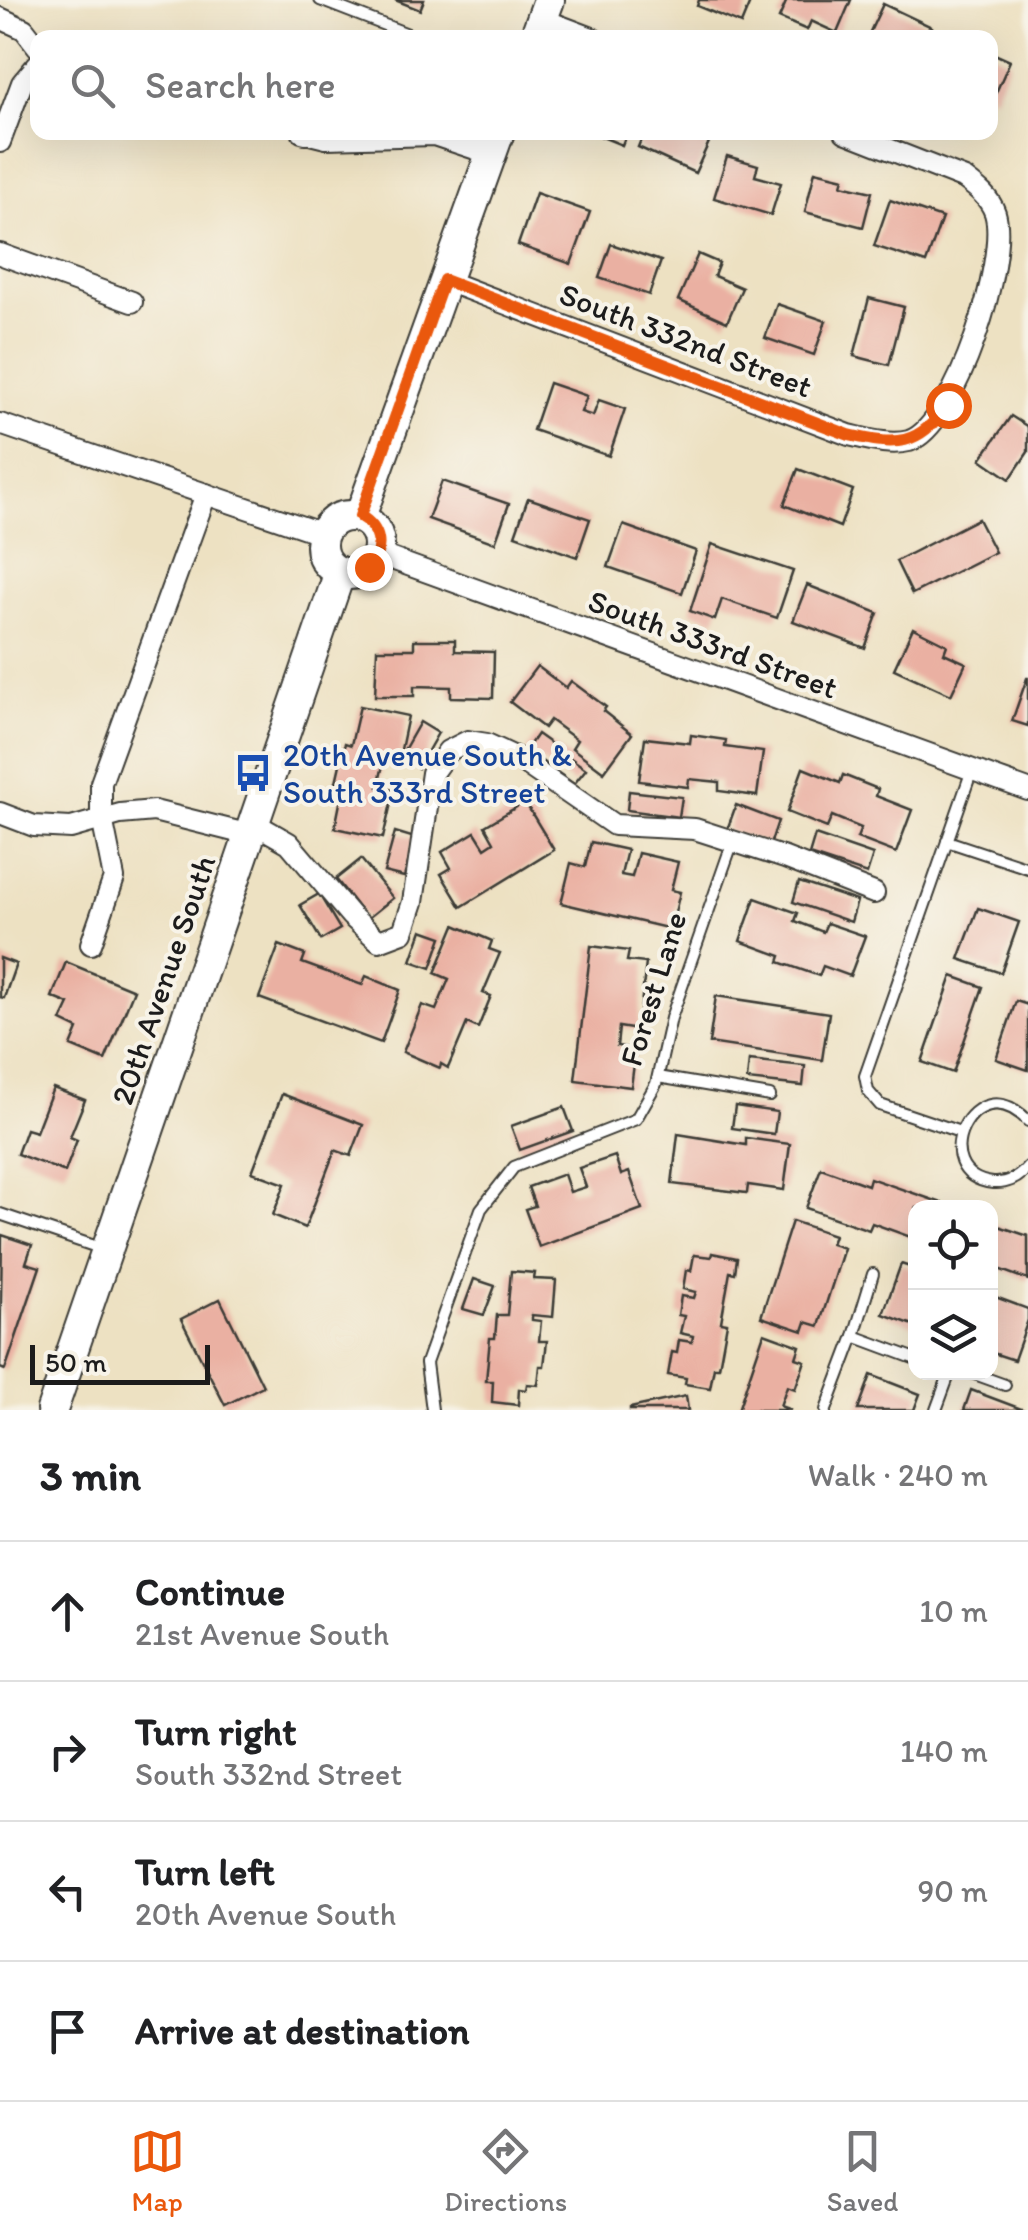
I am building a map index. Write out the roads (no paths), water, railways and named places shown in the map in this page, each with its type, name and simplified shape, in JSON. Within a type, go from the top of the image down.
[{"type":"street","points":[[0,18],[24,29],[30,37]]},
{"type":"street","points":[[542,19],[571,30]]},
{"type":"street","points":[[0,142],[22,83],[30,74]]},
{"type":"street","name":"South 332nd Street","points":[[444,280],[849,435],[910,441],[936,422],[956,386],[992,278],[997,250],[995,214],[977,187],[965,179],[865,140]]},
{"type":"street","points":[[360,516],[495,143]]},
{"type":"street","points":[[0,254],[132,302]]},
{"type":"street","points":[[0,424],[323,534]]},
{"type":"street","points":[[92,944],[114,878],[100,798],[104,772],[206,494]]},
{"type":"street","points":[[360,516],[375,530],[378,554],[360,572],[340,572],[324,560],[323,534],[330,522],[339,517],[360,516]]},
{"type":"street","name":"South 333rd Street","points":[[378,554],[1028,790]]},
{"type":"street","name":"20th Avenue South","points":[[52,1410],[340,572]]},
{"type":"street","points":[[0,813],[34,826],[71,828],[120,814],[154,811],[252,829],[289,843],[351,916],[379,940],[403,932],[413,902],[432,773],[448,751],[468,741],[488,744],[517,758],[614,825],[694,829],[874,894]]},
{"type":"lane","points":[[320,0],[354,6],[402,30]]},
{"type":"lane","points":[[960,1132],[880,1105],[868,1091],[866,1068],[972,770]]},
{"type":"lane","name":"Forest Lane","points":[[432,1410],[426,1363],[481,1209],[514,1166],[636,1118],[658,1077],[670,1018],[733,841]]},
{"type":"lane","points":[[947,841],[1028,868]]},
{"type":"lane","points":[[658,1077],[770,1096]]},
{"type":"lane","points":[[1028,1121],[1017,1111],[995,1106],[974,1112],[960,1132],[958,1151],[962,1162],[979,1179],[1004,1182],[1016,1179],[1028,1168]]},
{"type":"lane","points":[[0,1214],[108,1250]]},
{"type":"lane","points":[[826,1410],[873,1274]]},
{"type":"lane","points":[[854,1336],[908,1356]]},
{"type":"lane","points":[[936,1410],[947,1380]]},
{"type":"lane","points":[[991,1380],[1004,1385]]},
{"type":"place","name":"20th Avenue South & South 333rd Street","points":[[253,773]]}]
